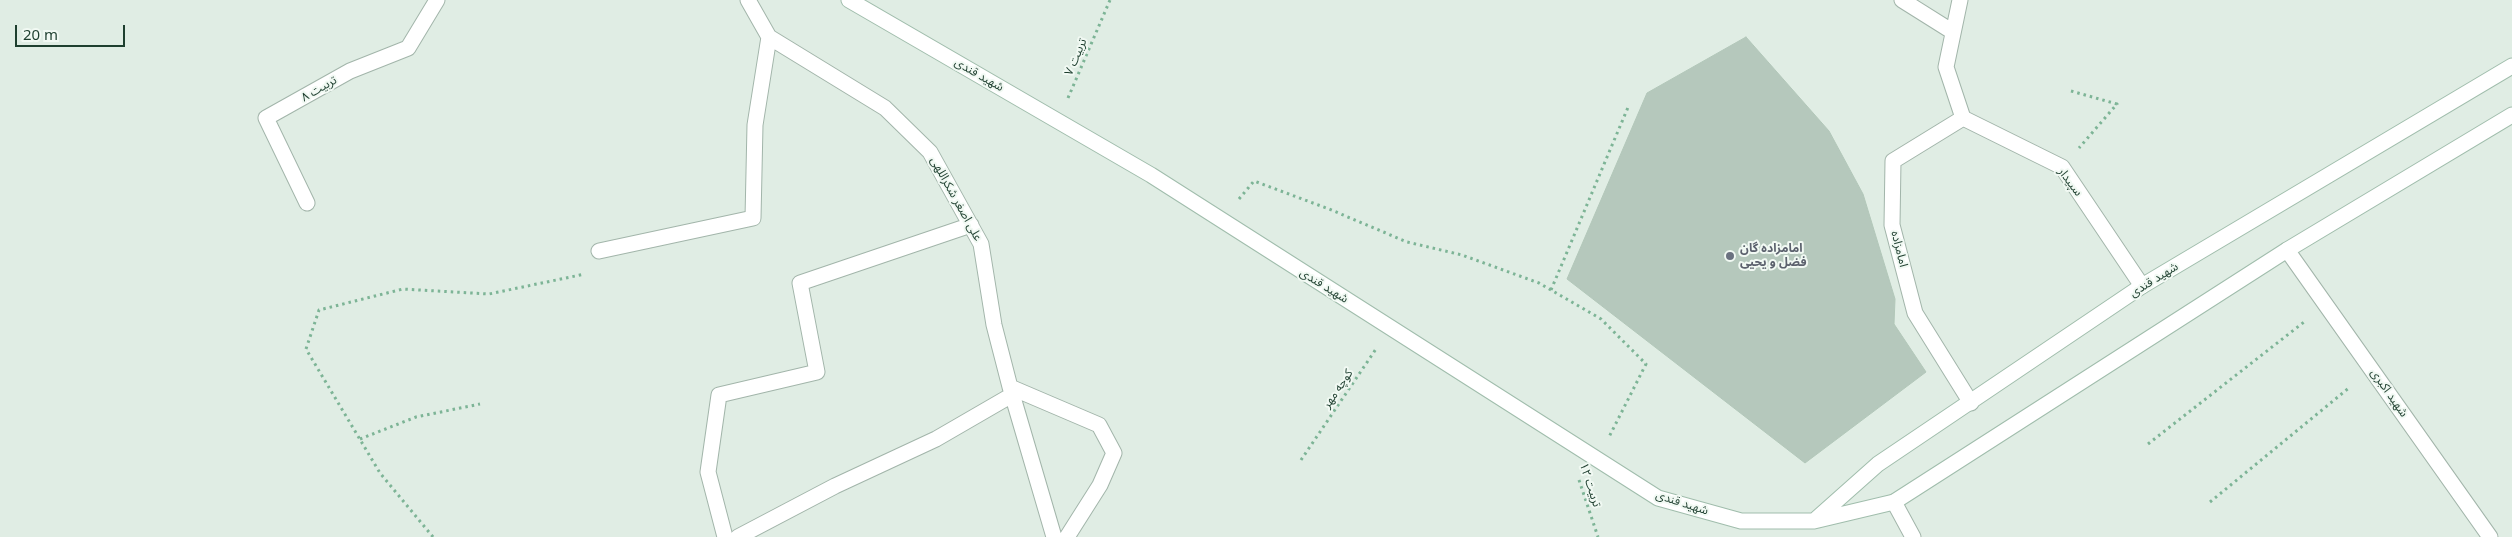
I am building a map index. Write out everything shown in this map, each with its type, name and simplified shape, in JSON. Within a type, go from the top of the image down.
[{"type":"street","name":"تربیت ۸","points":[[307,203],[266,118],[350,71],[408,48],[437,0]]},
{"type":"street","name":"علی اصغر شکراللهی","points":[[748,0],[769,37],[886,108],[930,152],[981,244],[994,325],[1011,391],[1054,537]]},
{"type":"street","name":"شهید قندی","points":[[849,0],[1151,175],[1658,498],[1741,521],[1814,521],[1894,502],[2288,250],[2512,115]]},
{"type":"street","points":[[1902,0],[1953,32]]},
{"type":"street","points":[[1960,0],[1946,67],[1963,118]]},
{"type":"street","points":[[599,250],[753,218],[755,125],[769,37]]},
{"type":"street","name":"شهید قندی","points":[[1814,521],[1878,464],[2142,286],[2512,66]]},
{"type":"street","name":"سپیدار","points":[[1963,118],[2062,168],[2142,286]]},
{"type":"street","name":"امامزاده","points":[[1963,118],[1893,161],[1892,225],[1915,313],[1971,403]]},
{"type":"street","points":[[724,537],[708,472],[719,395],[817,372],[800,283],[971,225]]},
{"type":"street","name":"شهید اکبری","points":[[2288,250],[2490,537]]},
{"type":"street","points":[[738,537],[835,486],[936,439],[1011,391],[1099,425],[1114,453],[1100,485],[1067,537]]},
{"type":"street","points":[[1894,502],[1913,537]]},
{"type":"path","points":[[1105,0],[1110,1]]},
{"type":"path","name":"تربیت ۷","points":[[1058,121],[1110,1]]},
{"type":"path","points":[[2062,168],[2117,104],[2071,91]]},
{"type":"path","points":[[1551,290],[1629,105]]},
{"type":"path","points":[[1254,181],[1330,209],[1407,242],[1462,255],[1539,283],[1601,319],[1646,364],[1598,460]]},
{"type":"path","points":[[433,537],[380,473],[306,349],[319,310],[403,289],[489,294],[588,274],[599,250]]},
{"type":"path","points":[[2148,444],[2326,304]]},
{"type":"path","name":"کوچه مهر","points":[[1301,460],[1390,328]]},
{"type":"path","points":[[2210,502],[2372,370]]},
{"type":"path","points":[[360,439],[416,417],[480,404]]},
{"type":"path","name":"تربیت ۱۲","points":[[1565,439],[1598,537]]},
{"type":"building","name":"امامزاده گان فضل و یحیی","points":[[1746,37],[1829,131],[1863,194],[1895,299],[1894,324],[1926,372],[1805,463],[1567,279],[1647,93]]},
{"type":"place","name":"امامزاده گان فضل و یحیی","points":[[1730,256]]}]
